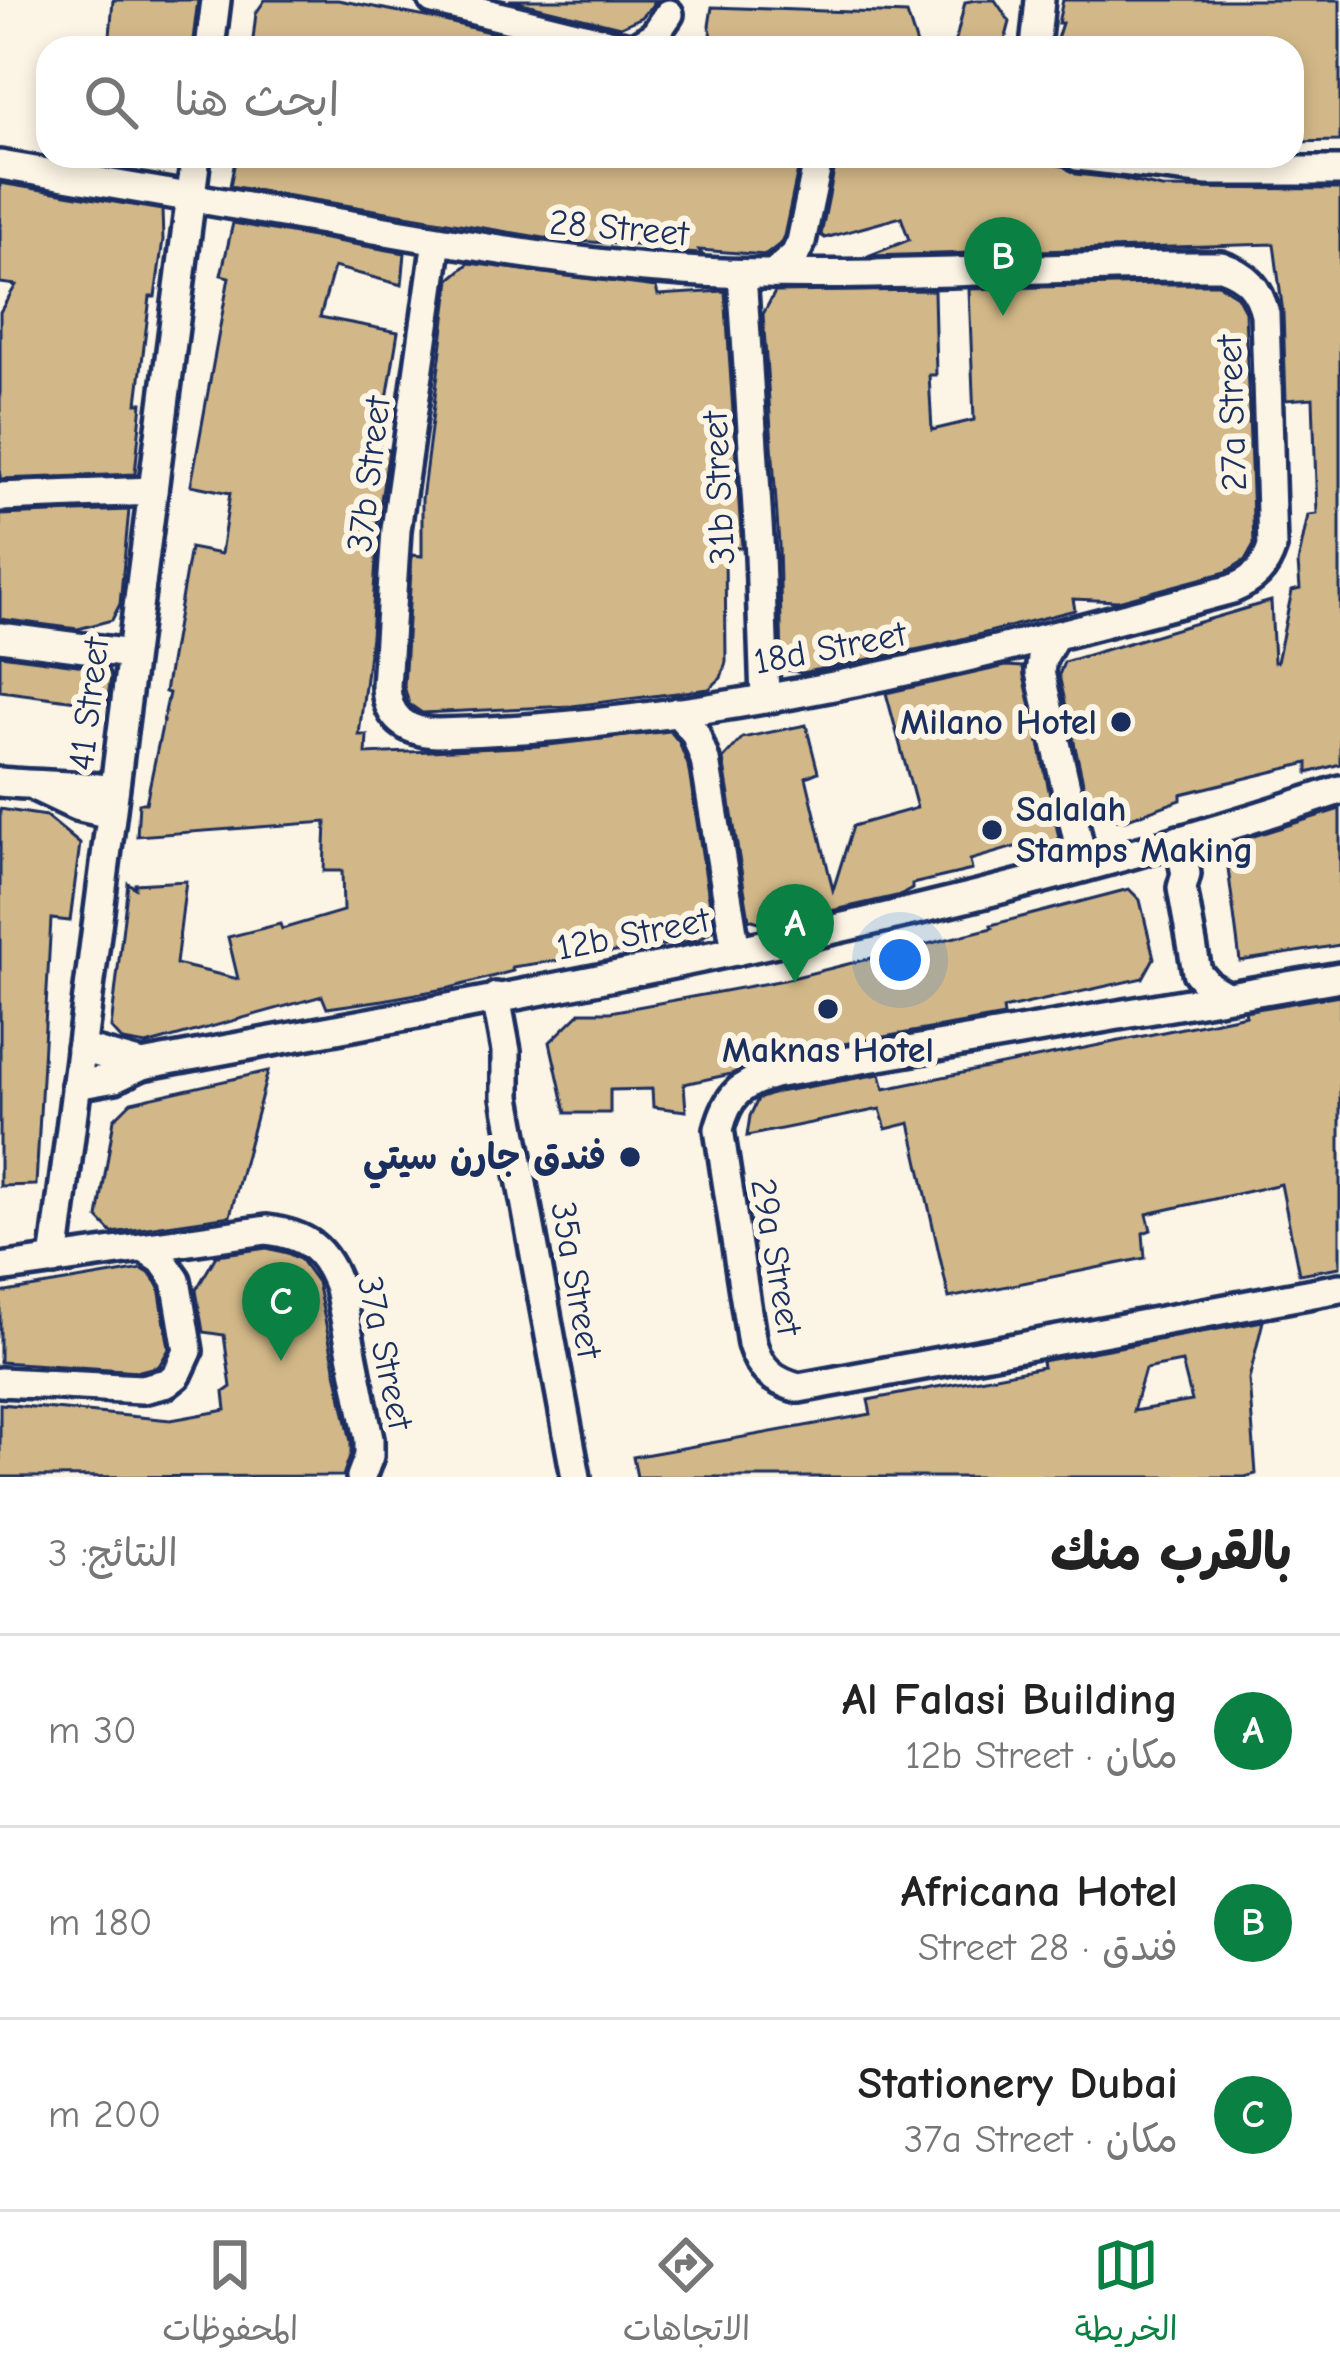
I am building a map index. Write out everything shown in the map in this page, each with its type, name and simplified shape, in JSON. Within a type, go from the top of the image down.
[{"type":"street","points":[[212,36],[216,0]]},
{"type":"street","points":[[433,0],[582,36]]},
{"type":"street","points":[[1036,36],[1040,0]]},
{"type":"street","points":[[654,36],[670,7]]},
{"type":"street","name":"28 Street","points":[[0,165],[577,262],[742,274],[1181,266],[1221,266],[1238,272]]},
{"type":"street","name":"41 Street","points":[[53,1261],[194,168]]},
{"type":"street","points":[[773,274],[795,255],[817,168]]},
{"type":"street","points":[[1189,168],[1340,171]]},
{"type":"street","points":[[805,228],[819,255],[841,274]]},
{"type":"street","name":"37b Street","points":[[394,717],[386,702],[386,686],[396,530],[437,240]]},
{"type":"street","name":"27a Street","points":[[1238,272],[1261,297],[1265,314],[1272,547],[1268,561]]},
{"type":"street","name":"31b Street","points":[[742,274],[764,699]]},
{"type":"street","points":[[0,497],[153,491]]},
{"type":"street","name":"18d Street","points":[[394,717],[421,733],[460,733],[577,725],[764,699],[1054,637],[1232,589],[1258,574],[1268,561]]},
{"type":"street","points":[[0,637],[131,654]]},
{"type":"street","points":[[1054,637],[1042,659],[1042,684],[1084,868]]},
{"type":"street","points":[[677,712],[695,733],[705,760],[736,951]]},
{"type":"street","points":[[0,782],[34,786],[76,806],[113,802]]},
{"type":"street","name":"12b Street","points":[[76,1085],[115,1078],[142,1065],[736,951],[932,907],[1084,868],[1340,790]]},
{"type":"street","points":[[1171,842],[1186,874],[1182,888],[1197,971],[1226,996]]},
{"type":"street","points":[[1178,1004],[1197,971]]},
{"type":"street","name":"29a Street","points":[[1340,977],[774,1074],[737,1092],[719,1129],[748,1323],[758,1360],[783,1384],[817,1386],[1340,1288]]},
{"type":"street","name":"35a Street","points":[[487,999],[506,1052],[506,1097],[575,1477]]},
{"type":"street","name":"12b Street","points":[[81,1048],[142,1065]]},
{"type":"street","name":"37a Street","points":[[0,1268],[267,1230],[305,1240],[321,1252],[339,1288],[369,1439],[361,1477]]},
{"type":"street","points":[[176,1280],[183,1259],[197,1241]]},
{"type":"street","points":[[0,1382],[142,1389],[167,1383],[188,1352],[176,1280],[163,1260],[146,1249]]},
{"type":"building","points":[[113,0],[198,0],[194,36],[110,36]]},
{"type":"building","points":[[265,0],[338,0],[505,36],[253,36],[256,13]]},
{"type":"building","points":[[509,0],[657,0],[642,17],[620,27]]},
{"type":"building","points":[[995,0],[1010,22],[1006,36],[957,36],[965,2]]},
{"type":"building","points":[[1063,0],[1340,0],[1340,141],[1304,142],[1304,36],[1058,36],[1062,23],[1058,23]]},
{"type":"building","points":[[712,7],[907,14],[914,36],[712,36]]},
{"type":"building","points":[[234,168],[798,168],[784,236],[766,255],[685,253],[675,252],[676,248],[550,239],[230,186]]},
{"type":"building","points":[[835,168],[1066,168],[1076,174],[1162,188],[1340,189],[1340,764],[1308,773],[1308,763],[1181,794],[1181,800],[1125,820],[1103,818],[1089,809],[1059,675],[1064,662],[1271,601],[1277,662],[1292,591],[1300,589],[1298,563],[1308,515],[1317,514],[1313,398],[1286,400],[1283,313],[1274,244],[868,256],[909,240],[901,217],[825,238],[821,235]]},
{"type":"building","points":[[0,183],[162,210],[163,240],[155,297],[150,297],[137,403],[142,403],[135,474],[0,479],[0,312],[16,285],[0,283]]},
{"type":"building","points":[[233,223],[405,253],[402,285],[334,267],[320,317],[398,332],[379,448],[389,450],[374,543],[371,636],[359,735],[367,735],[366,754],[540,746],[670,731],[688,765],[714,929],[698,940],[512,967],[513,971],[450,988],[383,1000],[327,1008],[322,996],[146,1045],[123,1041],[111,1028],[128,883],[135,888],[135,884],[186,881],[176,964],[238,979],[228,937],[280,924],[282,929],[343,911],[342,871],[324,871],[326,822],[137,836],[139,803],[146,803],[169,693],[165,692],[190,548],[221,554],[230,493],[191,485],[229,277],[221,275]]},
{"type":"building","points":[[469,263],[656,287],[658,295],[725,291],[742,548],[725,548],[726,662],[721,678],[709,689],[572,706],[422,713],[409,704],[404,686],[412,555],[422,556],[422,499],[450,279]]},
{"type":"building","points":[[1218,284],[1237,296],[1245,311],[1254,544],[1245,560],[1226,572],[1118,601],[1073,599],[1075,610],[934,646],[802,673],[787,670],[782,661],[763,314],[775,292],[934,290],[936,375],[929,375],[932,430],[974,420],[969,289]]},
{"type":"building","points":[[129,510],[120,604],[112,620],[78,629],[0,619],[0,515]]},
{"type":"building","points":[[0,655],[108,669],[107,705],[0,691]]},
{"type":"building","points":[[1006,666],[1023,667],[1059,838],[1054,857],[1048,858],[1042,839],[970,860],[972,870],[912,884],[901,895],[769,925],[749,919],[723,759],[742,738],[806,725],[818,772],[806,777],[833,890],[853,826],[917,808],[886,693]]},
{"type":"building","points":[[0,809],[46,816],[80,844],[70,921],[51,919],[36,1185],[0,1186]]},
{"type":"building","points":[[1340,809],[1340,945],[1240,961],[1225,845]]},
{"type":"building","points":[[1129,889],[1140,900],[1154,958],[1143,978],[1003,1009],[1004,1016],[769,1057],[731,1074],[684,1084],[686,1111],[653,1107],[652,1089],[610,1090],[610,1113],[566,1113],[550,1042],[581,1012],[610,1012],[784,980]]},
{"type":"building","points":[[1340,995],[1340,1267],[1299,1274],[1281,1184],[1147,1214],[1151,1230],[1143,1233],[1145,1258],[949,1298],[910,1123],[886,1129],[880,1109],[747,1136],[758,1099],[778,1092],[880,1074],[884,1089]]},
{"type":"building","points":[[268,1071],[230,1216],[112,1233],[98,1218],[114,1119],[131,1102]]},
{"type":"building","points":[[267,1248],[301,1260],[317,1282],[351,1442],[343,1476],[0,1477],[0,1404],[171,1420],[226,1410],[224,1392],[231,1387],[224,1335],[203,1332],[196,1290],[217,1255]]},
{"type":"building","points":[[142,1269],[159,1287],[169,1349],[159,1366],[140,1371],[0,1362],[0,1293]]},
{"type":"building","points":[[1263,1321],[1249,1379],[1256,1474],[637,1477],[633,1457],[871,1414],[868,1400],[1043,1367],[1042,1361]],"holes":[[[1182,1362],[1192,1401],[1133,1411],[1145,1369]]]},
{"type":"place","name":"Africana Hotel","points":[[1003,316]]},
{"type":"place","name":"Milano Hotel","points":[[1121,722]]},
{"type":"place","name":"Salalah Stamps Making","points":[[992,830]]},
{"type":"place","name":"Al Falasi Building","points":[[795,983]]},
{"type":"place","name":"Maknas Hotel","points":[[828,1009]]},
{"type":"place","name":"فندق جارن سيتي","points":[[630,1157]]},
{"type":"place","name":"Stationery Dubai","points":[[281,1361]]}]
